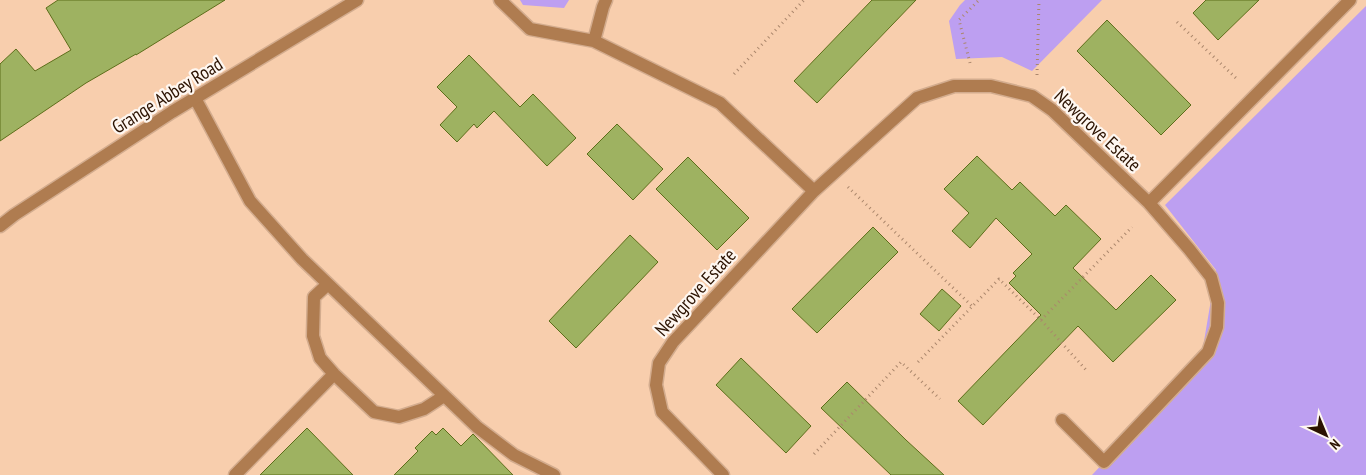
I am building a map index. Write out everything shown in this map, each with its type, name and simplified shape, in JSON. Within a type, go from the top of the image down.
[{"type":"street","name":"Grange Abbey Road","points":[[0,226],[195,98],[357,0]]},
{"type":"street","points":[[500,0],[530,28],[594,41],[720,104],[814,191]]},
{"type":"street","points":[[594,41],[606,0]]},
{"type":"street","points":[[1149,204],[1350,0]]},
{"type":"street","name":"Newgrove Estate","points":[[724,475],[662,412],[656,385],[659,363],[673,342],[814,191],[917,98],[954,86],[991,86],[1032,96],[1052,110],[1149,204],[1211,277],[1218,303],[1217,327],[1208,352],[1104,462],[1062,420]]},
{"type":"street","points":[[195,98],[250,201],[302,258],[477,427],[514,455],[554,475]]},
{"type":"street","points":[[328,284],[314,297],[313,336],[320,358],[334,374],[374,412],[399,417],[424,409],[444,396]]},
{"type":"street","points":[[235,475],[334,374]]},
{"type":"path","points":[[734,74],[804,0]]},
{"type":"path","points":[[970,63],[959,20],[978,0]]},
{"type":"path","points":[[1037,78],[1039,0]]},
{"type":"path","points":[[1177,22],[1237,79]]},
{"type":"path","points":[[834,174],[972,306]]},
{"type":"path","points":[[1041,320],[1132,227]]},
{"type":"path","points":[[918,362],[999,279],[1041,320],[1087,371]]},
{"type":"path","points":[[814,454],[901,362],[940,399]]},
{"type":"shaded area","points":[[520,0],[569,0],[564,8],[523,5]]},
{"type":"shaded area","points":[[965,0],[1102,0],[1032,71],[1002,57],[956,59],[949,21]]},
{"type":"shaded area","points":[[1366,6],[1366,475],[1092,475],[1201,359],[1216,270],[1165,205]]},
{"type":"building","points":[[58,0],[225,0],[136,55],[86,83],[0,141],[0,64],[16,49],[35,71],[71,50],[46,8]]},
{"type":"building","points":[[872,0],[916,0],[817,103],[794,81]]},
{"type":"building","points":[[1206,0],[1259,0],[1218,40],[1193,13]]},
{"type":"building","points":[[1107,20],[1191,105],[1161,135],[1077,51]]},
{"type":"building","points":[[469,55],[520,107],[533,94],[576,138],[547,166],[494,111],[477,128],[474,124],[457,142],[440,125],[457,107],[437,87]]},
{"type":"building","points":[[617,124],[663,169],[633,200],[587,154]]},
{"type":"building","points":[[977,156],[1012,190],[1020,182],[1055,216],[1066,205],[1101,239],[1073,268],[1116,310],[1151,275],[1176,300],[1113,362],[1078,326],[983,425],[958,401],[1041,315],[1009,283],[1016,276],[1013,273],[1032,254],[996,218],[970,248],[952,231],[969,213],[944,189]]},
{"type":"building","points":[[688,157],[749,218],[717,250],[656,189]]},
{"type":"building","points":[[873,227],[898,252],[817,333],[792,309]]},
{"type":"building","points":[[630,235],[658,262],[576,348],[549,321]]},
{"type":"building","points":[[942,289],[961,306],[939,331],[920,314]]},
{"type":"building","points":[[741,358],[811,426],[786,453],[716,385]]},
{"type":"building","points":[[847,382],[944,475],[891,475],[821,408]]},
{"type":"building","points":[[307,428],[353,475],[260,475]]},
{"type":"building","points":[[443,428],[461,446],[473,434],[513,475],[394,475],[418,451],[415,448],[432,431],[436,435]]}]
